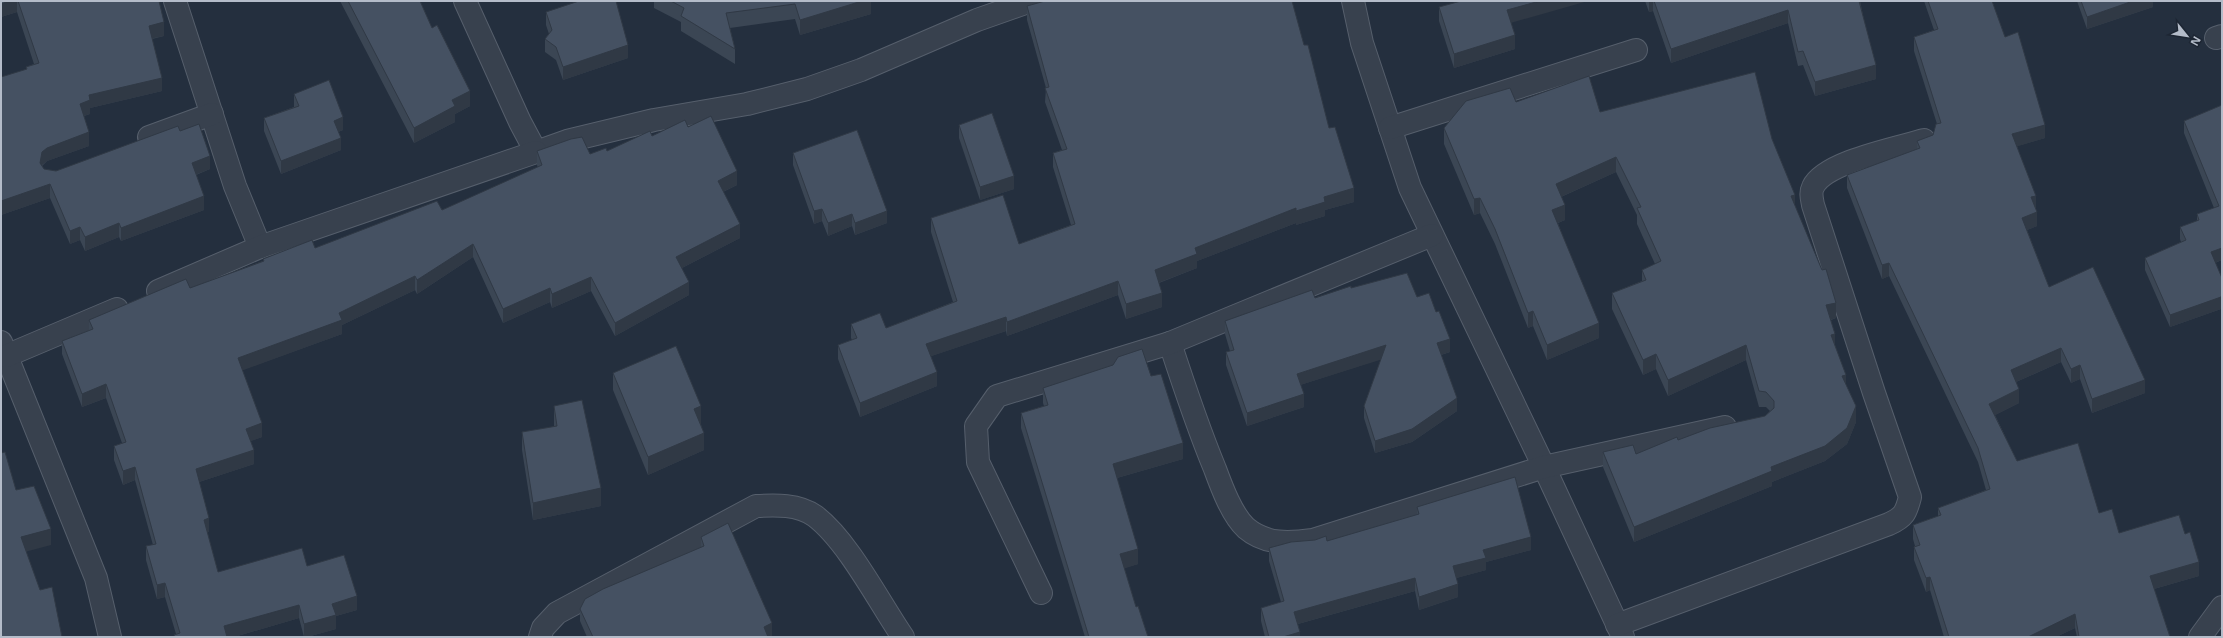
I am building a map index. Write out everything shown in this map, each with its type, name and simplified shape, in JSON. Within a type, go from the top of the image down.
[{"type":"street","points":[[176,1],[235,186],[260,247]]},
{"type":"street","points":[[465,1],[520,122],[536,152]]},
{"type":"street","points":[[110,637],[96,578],[4,349],[260,247],[567,141],[654,120],[747,104],[807,89],[861,70],[977,20],[1030,1]]},
{"type":"street","points":[[1353,1],[1362,43],[1410,188],[1544,467],[1620,631],[1901,519],[1907,510],[1910,497],[1812,205],[1811,192],[1821,176],[1841,164],[1924,140]]},
{"type":"street","points":[[1390,128],[1636,50]]},
{"type":"street","points":[[132,143],[212,114]]},
{"type":"street","points":[[1041,593],[978,462],[976,426],[997,396],[1170,343],[1432,236]]},
{"type":"street","points":[[1170,343],[1197,424],[1226,499],[1246,528],[1267,540],[1288,544],[1313,540],[1544,467],[1746,422]]},
{"type":"street","points":[[540,637],[543,628],[557,613],[594,592],[756,506],[780,505],[814,516],[836,537],[903,637]]},
{"type":"street","points":[[2200,637],[2222,607]]},
{"type":"building","points":[[1,1],[9,1],[1,4]]},
{"type":"building","points":[[18,1],[159,1],[164,22],[149,26],[162,78],[89,95],[90,100],[80,104],[89,132],[47,148],[42,152],[40,163],[44,169],[56,171],[178,126],[180,131],[199,124],[210,156],[192,163],[204,196],[121,228],[119,223],[85,237],[80,227],[70,231],[50,184],[1,201],[1,77],[27,69],[26,67],[39,63]]},
{"type":"building","points":[[348,1],[420,1],[432,28],[437,25],[470,91],[452,100],[455,106],[414,128]]},
{"type":"building","points":[[579,1],[616,1],[628,45],[563,67],[556,47],[545,39],[552,30],[546,12]]},
{"type":"building","points":[[671,1],[862,1],[800,20],[795,4],[726,13],[735,49],[681,16],[684,8]]},
{"type":"building","points":[[1045,1],[1292,1],[1304,45],[1308,45],[1329,128],[1335,127],[1354,188],[1324,197],[1325,202],[1296,211],[1296,208],[1195,248],[1197,254],[1155,270],[1162,293],[1126,304],[1118,281],[1007,322],[1006,317],[926,344],[937,372],[860,403],[838,345],[857,338],[851,324],[880,313],[886,328],[957,301],[931,218],[1003,195],[1019,244],[1075,224],[1053,153],[1067,149],[1045,88],[1049,87],[1027,6]]},
{"type":"building","points":[[1461,1],[1540,1],[1507,10],[1515,35],[1454,54],[1439,7]]},
{"type":"building","points":[[1654,1],[1859,1],[1876,65],[1815,82],[1803,51],[1798,52],[1788,10],[1671,49]]},
{"type":"building","points":[[1928,1],[1992,1],[2005,37],[2018,32],[2045,125],[2012,134],[2036,196],[2031,197],[2037,212],[2022,218],[2049,287],[2093,267],[2145,380],[2092,399],[2080,365],[2071,369],[2061,348],[2011,370],[2019,389],[1989,404],[2017,461],[2078,443],[2099,513],[2112,509],[2119,533],[2179,515],[2185,534],[2190,532],[2199,562],[2150,576],[2170,637],[2079,637],[2075,614],[2028,637],[1949,637],[1930,577],[1926,578],[1914,547],[1920,545],[1913,525],[1941,515],[1938,508],[1990,489],[1978,448],[1889,263],[1882,265],[1847,175],[1920,148],[1917,141],[1933,135],[1936,124],[1941,123],[1914,37],[1938,29]]},
{"type":"building","points":[[2081,1],[2133,1],[2087,17]]},
{"type":"building","points":[[1755,72],[1772,139],[1795,195],[1791,196],[1822,270],[1826,269],[1836,303],[1826,305],[1835,334],[1831,335],[1846,375],[1842,376],[1856,406],[1847,428],[1825,446],[1771,467],[1772,471],[1634,527],[1603,452],[1633,445],[1636,454],[1677,437],[1678,440],[1710,428],[1765,416],[1774,408],[1774,401],[1766,392],[1759,391],[1746,345],[1668,380],[1656,354],[1643,360],[1612,293],[1646,280],[1642,270],[1661,261],[1637,208],[1641,207],[1616,157],[1556,184],[1565,205],[1552,210],[1599,323],[1547,345],[1533,311],[1528,313],[1495,229],[1480,198],[1474,199],[1444,128],[1466,101],[1510,88],[1516,102],[1589,76],[1600,112]]},
{"type":"building","points":[[329,80],[343,117],[334,121],[341,138],[281,161],[264,118],[299,106],[294,94]]},
{"type":"building","points":[[2222,105],[2222,248],[2211,252],[2222,278],[2222,295],[2221,297],[2170,315],[2145,258],[2186,240],[2180,227],[2199,220],[2197,214],[2219,206],[2184,121]]},
{"type":"building","points":[[992,113],[1014,176],[980,187],[959,125]]},
{"type":"building","points":[[711,116],[737,171],[718,181],[740,224],[676,257],[689,282],[615,323],[591,277],[552,294],[550,288],[503,309],[473,244],[417,280],[415,276],[339,313],[342,320],[238,358],[262,423],[246,429],[254,450],[196,469],[209,518],[204,520],[218,572],[302,548],[307,566],[344,555],[357,596],[332,604],[336,615],[304,624],[299,605],[224,626],[227,637],[175,637],[174,635],[180,633],[165,583],[157,585],[146,546],[156,544],[135,467],[123,471],[114,446],[126,442],[106,384],[82,394],[62,341],[93,329],[89,320],[186,279],[190,288],[264,261],[263,259],[312,240],[315,248],[437,201],[442,210],[542,165],[537,151],[571,139],[582,137],[590,154],[606,148],[607,151],[650,131],[652,136],[685,120],[688,127]]},
{"type":"building","points":[[857,130],[887,211],[855,223],[852,214],[828,223],[822,209],[814,211],[793,153]]},
{"type":"building","points":[[1407,273],[1417,297],[1429,293],[1436,312],[1439,311],[1450,339],[1437,343],[1457,398],[1412,429],[1375,441],[1364,406],[1386,345],[1297,374],[1304,394],[1247,413],[1226,352],[1234,350],[1225,321],[1312,290],[1315,298],[1351,286],[1351,288]]},
{"type":"building","points":[[676,346],[701,406],[694,409],[704,433],[648,457],[613,373]]},
{"type":"building","points":[[1142,349],[1151,376],[1161,374],[1183,443],[1113,464],[1138,549],[1120,554],[1136,607],[1138,606],[1148,637],[1089,637],[1021,413],[1048,405],[1043,388],[1113,365],[1118,357]]},
{"type":"building","points":[[582,400],[601,488],[533,503],[522,432],[557,426],[554,406]]},
{"type":"building","points":[[5,452],[16,490],[34,486],[51,529],[21,537],[40,590],[52,587],[62,637],[1,637],[1,453]]},
{"type":"building","points":[[1515,477],[1531,537],[1483,550],[1486,558],[1453,566],[1458,584],[1419,597],[1415,578],[1294,612],[1300,632],[1283,637],[1269,637],[1261,608],[1284,601],[1269,548],[1291,542],[1315,540],[1326,536],[1327,541],[1419,514],[1417,507]]},
{"type":"building","points":[[728,523],[772,623],[764,627],[768,637],[593,637],[580,609],[585,599],[603,589],[704,546],[701,537]]}]
